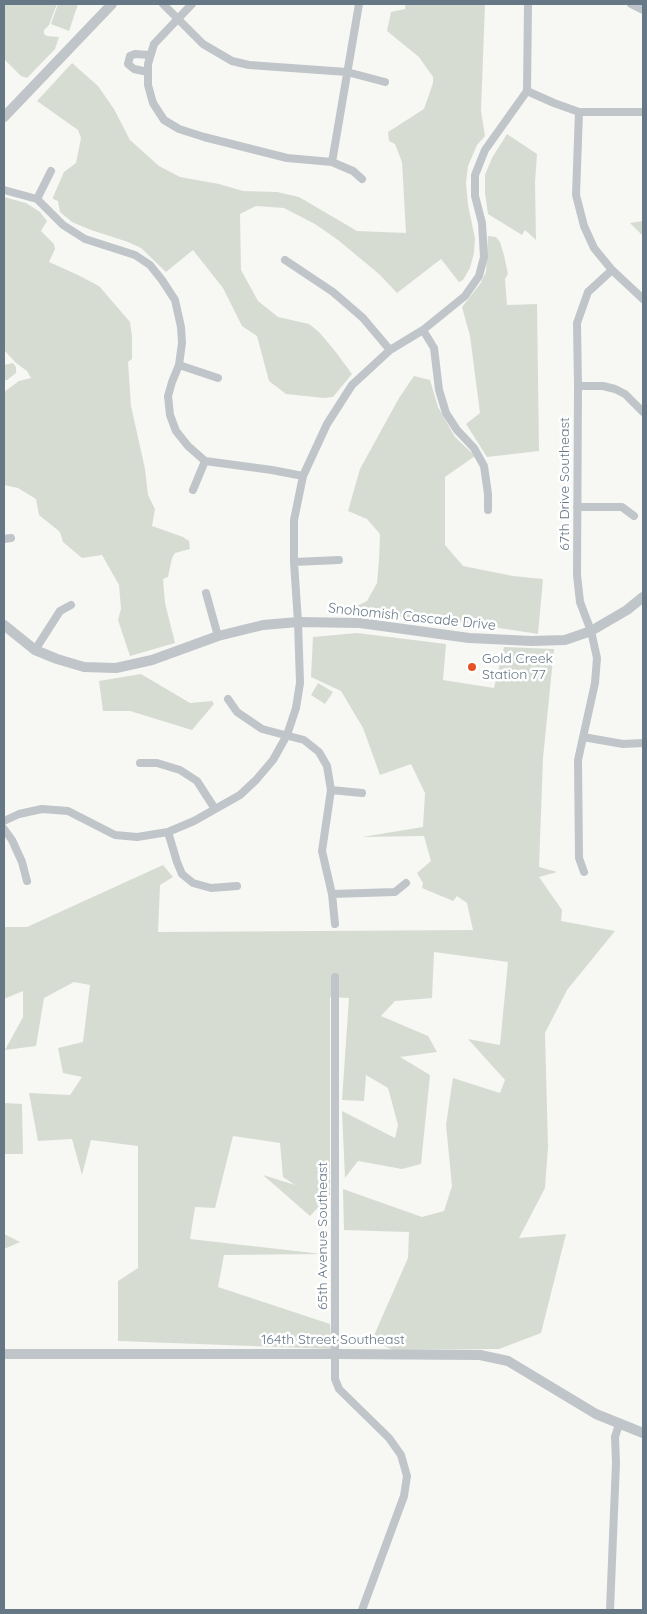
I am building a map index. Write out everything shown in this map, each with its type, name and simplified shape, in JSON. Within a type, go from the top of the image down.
[{"type":"street","points":[[4,117],[112,4]]},
{"type":"street","points":[[163,4],[203,44],[232,61],[249,65],[347,72],[385,82]]},
{"type":"street","points":[[192,4],[154,44],[150,55],[148,85],[153,103],[164,120],[179,130],[222,142],[287,158],[332,162],[353,171],[362,179]]},
{"type":"street","points":[[332,162],[359,4]]},
{"type":"street","points":[[4,821],[20,814],[42,809],[68,811],[115,835],[137,837],[168,832],[194,821],[240,795],[273,760],[287,735],[296,708],[300,683],[294,562],[294,520],[303,476],[327,424],[352,385],[390,350],[423,330],[465,296],[479,276],[484,257],[482,223],[475,196],[476,175],[486,150],[528,91],[528,4]]},
{"type":"street","points":[[631,4],[643,10]]},
{"type":"street","points":[[148,72],[139,71],[131,67],[129,60],[130,56],[135,54],[150,55]]},
{"type":"street","points":[[528,91],[579,112],[643,112]]},
{"type":"street","points":[[579,112],[576,195],[584,226],[594,248],[612,270],[643,299]]},
{"type":"street","points":[[36,199],[51,171]]},
{"type":"street","points":[[4,190],[36,199],[63,225],[85,239],[135,256],[150,265],[162,280],[175,300],[181,327],[182,343],[178,365],[168,396],[170,416],[176,430],[188,446],[206,461],[303,476]]},
{"type":"street","points":[[285,260],[333,292],[363,318],[390,350]]},
{"type":"street","name":"67th Drive Southeast","points":[[584,872],[578,848],[578,760],[597,671],[597,658],[591,631],[580,602],[577,575],[578,386],[576,323],[588,292],[612,270]]},
{"type":"street","points":[[423,330],[434,348],[439,390],[446,413],[457,430],[474,448],[484,466],[488,510]]},
{"type":"street","points":[[178,365],[218,378]]},
{"type":"street","points":[[578,386],[603,386],[616,389],[625,394],[643,412]]},
{"type":"street","points":[[193,490],[206,461]]},
{"type":"street","points":[[577,507],[622,507],[634,516]]},
{"type":"street","points":[[294,562],[339,560]]},
{"type":"street","points":[[206,592],[218,636]]},
{"type":"street","name":"Snohomish Cascade Drive","points":[[4,625],[35,650],[57,659],[84,667],[116,668],[152,660],[218,636],[263,625],[298,622],[360,623],[469,638],[532,641],[565,640],[591,631],[627,610],[643,597]]},
{"type":"street","points":[[35,650],[60,611],[71,605]]},
{"type":"street","points":[[228,699],[237,712],[262,729],[304,740],[319,752],[327,766],[331,790],[322,851],[332,894],[335,924]]},
{"type":"street","points":[[583,737],[623,744],[643,743]]},
{"type":"street","points":[[140,763],[157,763],[180,770],[197,781],[215,810]]},
{"type":"street","points":[[331,790],[362,793]]},
{"type":"street","points":[[4,829],[12,840],[22,862],[27,881]]},
{"type":"street","points":[[168,832],[176,862],[182,874],[193,883],[211,888],[237,886]]},
{"type":"street","points":[[332,894],[395,892],[406,883]]},
{"type":"street","name":"65th Avenue Southeast","points":[[335,977],[335,1379],[340,1389],[388,1438],[401,1455],[407,1476],[404,1496],[362,1610]]},
{"type":"street","name":"164th Street Southeast","points":[[4,1354],[480,1355],[508,1361],[596,1414],[643,1433]]},
{"type":"street","points":[[610,1610],[616,1463],[615,1437],[618,1424]]},
{"type":"shaded area","points":[[4,4],[57,4],[49,25],[44,30],[44,34],[47,36],[59,37],[55,49],[27,78],[21,76],[4,59]]},
{"type":"shaded area","points":[[58,4],[78,4],[69,31],[51,24]]},
{"type":"shaded area","points":[[406,4],[485,4],[481,111],[485,136],[477,145],[468,166],[466,183],[468,205],[475,238],[470,268],[463,280],[459,282],[441,259],[397,293],[379,274],[338,240],[315,224],[284,208],[256,206],[240,214],[241,270],[258,301],[278,317],[309,324],[319,332],[352,374],[333,397],[324,398],[286,394],[269,381],[257,336],[242,326],[223,288],[193,250],[166,272],[141,248],[72,222],[60,212],[58,201],[53,199],[53,197],[64,172],[76,163],[81,138],[78,130],[37,101],[72,63],[98,86],[114,109],[130,140],[159,166],[180,177],[219,184],[243,191],[277,192],[299,197],[357,231],[406,233],[402,162],[395,144],[389,141],[388,132],[424,109],[433,83],[433,77],[419,57],[387,31],[391,12],[405,9]]},
{"type":"shaded area","points":[[507,134],[537,154],[535,182],[536,240],[525,230],[522,235],[488,214],[485,175],[492,158]]},
{"type":"shaded area","points":[[4,197],[26,203],[40,212],[47,221],[41,231],[54,244],[55,249],[49,262],[99,286],[130,322],[132,359],[128,362],[131,406],[145,469],[148,495],[155,509],[152,526],[189,541],[190,549],[175,553],[168,577],[163,579],[165,603],[175,643],[130,656],[118,620],[121,609],[119,585],[102,555],[82,558],[63,542],[60,532],[39,515],[36,499],[18,488],[4,485],[4,392],[19,381],[31,378],[27,371],[16,363],[4,350]]},
{"type":"shaded area","points":[[643,221],[643,236],[630,223]]},
{"type":"shaded area","points":[[488,236],[496,237],[500,242],[504,255],[508,274],[505,279],[507,305],[537,304],[539,451],[487,457],[466,424],[480,413],[470,336],[462,307],[480,284],[486,272]]},
{"type":"shaded area","points":[[13,363],[16,367],[16,373],[7,380],[4,380],[4,365]]},
{"type":"shaded area","points":[[414,376],[430,380],[438,407],[455,437],[475,456],[445,477],[445,545],[463,566],[513,576],[543,579],[538,634],[480,625],[346,611],[367,601],[377,583],[380,534],[367,519],[348,511],[360,469],[399,398]]},
{"type":"shaded area","points":[[357,633],[446,644],[443,680],[494,688],[504,647],[554,649],[543,758],[539,867],[557,872],[539,877],[562,910],[561,921],[615,931],[567,990],[545,1033],[548,1147],[545,1188],[519,1238],[566,1234],[541,1333],[499,1349],[393,1350],[372,1340],[408,1258],[409,1232],[344,1230],[343,1189],[422,1217],[444,1211],[452,1186],[446,1125],[453,1078],[500,1093],[505,1080],[468,1039],[500,1045],[508,962],[434,952],[432,998],[395,1001],[381,1016],[428,1036],[437,1052],[400,1057],[430,1075],[421,1164],[402,1169],[358,1161],[345,1178],[342,1111],[395,1138],[398,1125],[388,1088],[366,1075],[364,1101],[342,1100],[349,998],[330,997],[330,1195],[310,1216],[263,1175],[295,1185],[283,1177],[280,1143],[233,1136],[215,1208],[195,1207],[190,1239],[322,1254],[224,1255],[218,1287],[330,1324],[332,1349],[118,1341],[118,1281],[138,1268],[138,1146],[91,1140],[82,1175],[72,1139],[38,1141],[29,1093],[70,1095],[82,1077],[63,1073],[58,1048],[83,1042],[90,985],[74,982],[44,998],[36,1046],[5,1050],[23,1017],[23,991],[4,999],[4,927],[27,927],[163,865],[173,877],[160,885],[158,932],[473,930],[467,903],[457,896],[453,901],[422,888],[423,883],[417,873],[431,861],[424,836],[362,837],[423,827],[425,793],[411,764],[380,775],[363,728],[341,691],[311,677],[313,637]]},
{"type":"shaded area","points":[[141,674],[190,703],[212,701],[214,704],[192,730],[130,711],[103,711],[99,681]]},
{"type":"shaded area","points":[[318,683],[333,692],[325,704],[311,695]]},
{"type":"shaded area","points":[[4,1103],[22,1104],[23,1154],[4,1154]]},
{"type":"shaded area","points":[[4,1234],[20,1242],[4,1249]]},
{"type":"place","name":"Gold Creek Station 77","points":[[472,667]]}]
